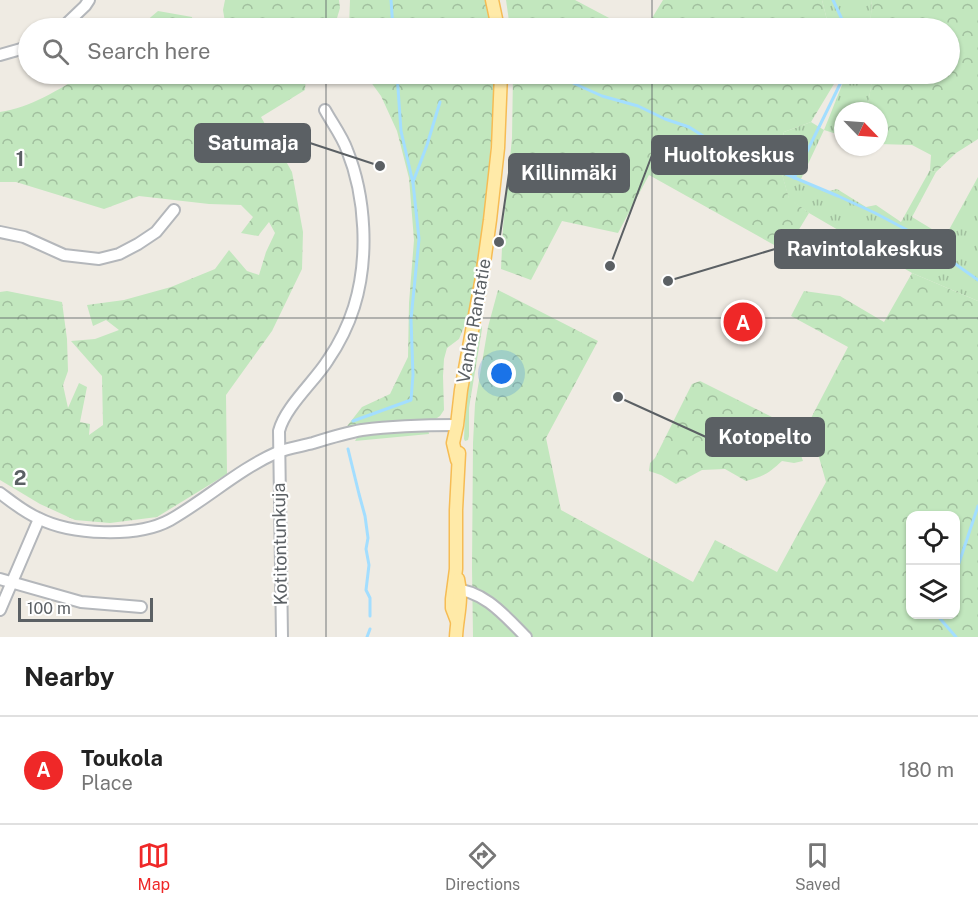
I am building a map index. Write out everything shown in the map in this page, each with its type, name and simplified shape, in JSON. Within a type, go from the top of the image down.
[{"type":"main road","points":[[492,0],[496,18]]},
{"type":"main road","name":"Vanha Rantatie","points":[[456,637],[457,621],[452,608],[456,589],[457,460],[453,443],[489,229],[498,148],[501,84]]},
{"type":"street","points":[[72,18],[89,0]]},
{"type":"street","points":[[0,55],[18,50]]},
{"type":"street","name":"Kotitontunkuja","points":[[282,637],[279,431],[282,422],[328,361],[340,340],[355,304],[360,275],[363,230],[356,178],[347,148],[324,110]]},
{"type":"street","points":[[0,232],[24,237],[64,255],[99,259],[119,254],[138,244],[156,232],[174,210]]},
{"type":"street","points":[[0,493],[24,511],[55,525],[80,531],[122,532],[155,526],[177,516],[237,475],[279,452],[360,430],[457,425]]},
{"type":"street","points":[[0,610],[39,519]]},
{"type":"street","points":[[0,579],[81,602],[141,607]]},
{"type":"street","points":[[456,589],[477,595],[495,607],[526,637]]},
{"type":"green space","points":[[225,0],[339,0],[340,8],[337,18],[224,18]]},
{"type":"green space","points":[[350,0],[486,0],[490,18],[349,18]]},
{"type":"green space","points":[[506,0],[575,0],[609,18],[509,18]]},
{"type":"green space","points":[[663,0],[822,0],[826,18],[652,18]]},
{"type":"green space","points":[[822,0],[872,0],[871,18],[826,18]]},
{"type":"green space","points":[[872,0],[978,0],[978,139],[956,153],[936,172],[930,170],[931,155],[912,145],[888,144],[888,102],[868,102],[871,84],[960,84],[960,18],[871,18]]},
{"type":"green space","points":[[158,11],[192,18],[150,18]]},
{"type":"green space","points":[[68,84],[305,84],[305,90],[261,117],[292,172],[303,232],[302,269],[272,331],[226,395],[227,474],[157,517],[110,523],[75,520],[40,504],[0,480],[0,292],[7,291],[62,302],[68,371],[63,385],[68,408],[79,383],[87,387],[80,422],[90,424],[89,435],[103,425],[102,376],[71,341],[95,339],[119,330],[106,320],[93,326],[87,305],[124,300],[171,287],[215,269],[229,250],[247,271],[259,275],[275,233],[269,222],[258,236],[241,233],[253,217],[241,205],[209,204],[139,196],[104,209],[16,182],[0,182],[0,112],[33,102]]},
{"type":"green space","points":[[372,84],[495,84],[486,211],[470,312],[459,339],[447,348],[444,359],[444,410],[434,420],[344,430],[362,407],[390,394],[408,357],[414,240],[409,178],[397,131],[381,96]]},
{"type":"green space","points":[[513,84],[834,84],[811,122],[784,132],[777,157],[789,198],[809,213],[795,236],[776,246],[649,175],[618,233],[562,221],[531,280],[501,269],[512,138]]},
{"type":"green space","points":[[842,84],[871,84],[868,102],[835,102]]},
{"type":"green space","points":[[834,105],[834,133],[824,130]]},
{"type":"green space","points":[[811,122],[824,130],[801,179],[825,192],[837,189],[866,207],[876,205],[901,222],[930,170],[936,172],[912,217],[945,237],[978,177],[978,301],[912,273],[789,199],[777,157],[784,132]]},
{"type":"green space","points":[[912,273],[978,301],[978,637],[473,637],[475,404],[488,327],[498,290],[598,341],[546,438],[561,510],[693,582],[715,540],[777,572],[826,482],[809,422],[848,347],[791,316],[804,291],[840,296],[884,322]]},
{"type":"green space","points":[[479,326],[482,326],[482,329],[469,408],[469,436],[465,441],[467,397]]},
{"type":"green space","points":[[700,381],[776,419],[790,434],[803,461],[794,463],[782,461],[766,474],[746,481],[725,469],[702,470],[676,484],[649,471],[650,463],[655,458],[692,384]]},
{"type":"green space","points":[[428,429],[429,434],[355,441],[358,436],[379,432]]},
{"type":"waterway","points":[[391,0],[392,18]]},
{"type":"waterway","points":[[833,0],[841,18]]},
{"type":"waterway","points":[[353,421],[411,400],[413,375],[411,319],[419,239],[413,183],[401,131],[398,84]]},
{"type":"waterway","points":[[575,84],[689,127],[719,146],[875,213],[909,231],[978,280]]},
{"type":"waterway","points":[[794,178],[840,84]]},
{"type":"waterway","points":[[413,182],[440,102]]},
{"type":"waterway","points":[[348,449],[365,516],[368,538],[366,549],[369,565],[366,590],[370,598],[370,616]]},
{"type":"waterway","points":[[958,565],[978,506]]},
{"type":"waterway","points":[[940,619],[956,637]]},
{"type":"waterway","points":[[367,637],[370,629]]},
{"type":"place","name":"Satumaja","points":[[380,166]]},
{"type":"place","name":"Killinmäki","points":[[499,242]]},
{"type":"place","name":"Huoltokeskus","points":[[610,266]]},
{"type":"place","name":"Ravintolakeskus","points":[[668,281]]},
{"type":"place","name":"Toukola","points":[[743,322]]},
{"type":"place","name":"Kotopelto","points":[[618,397]]}]
